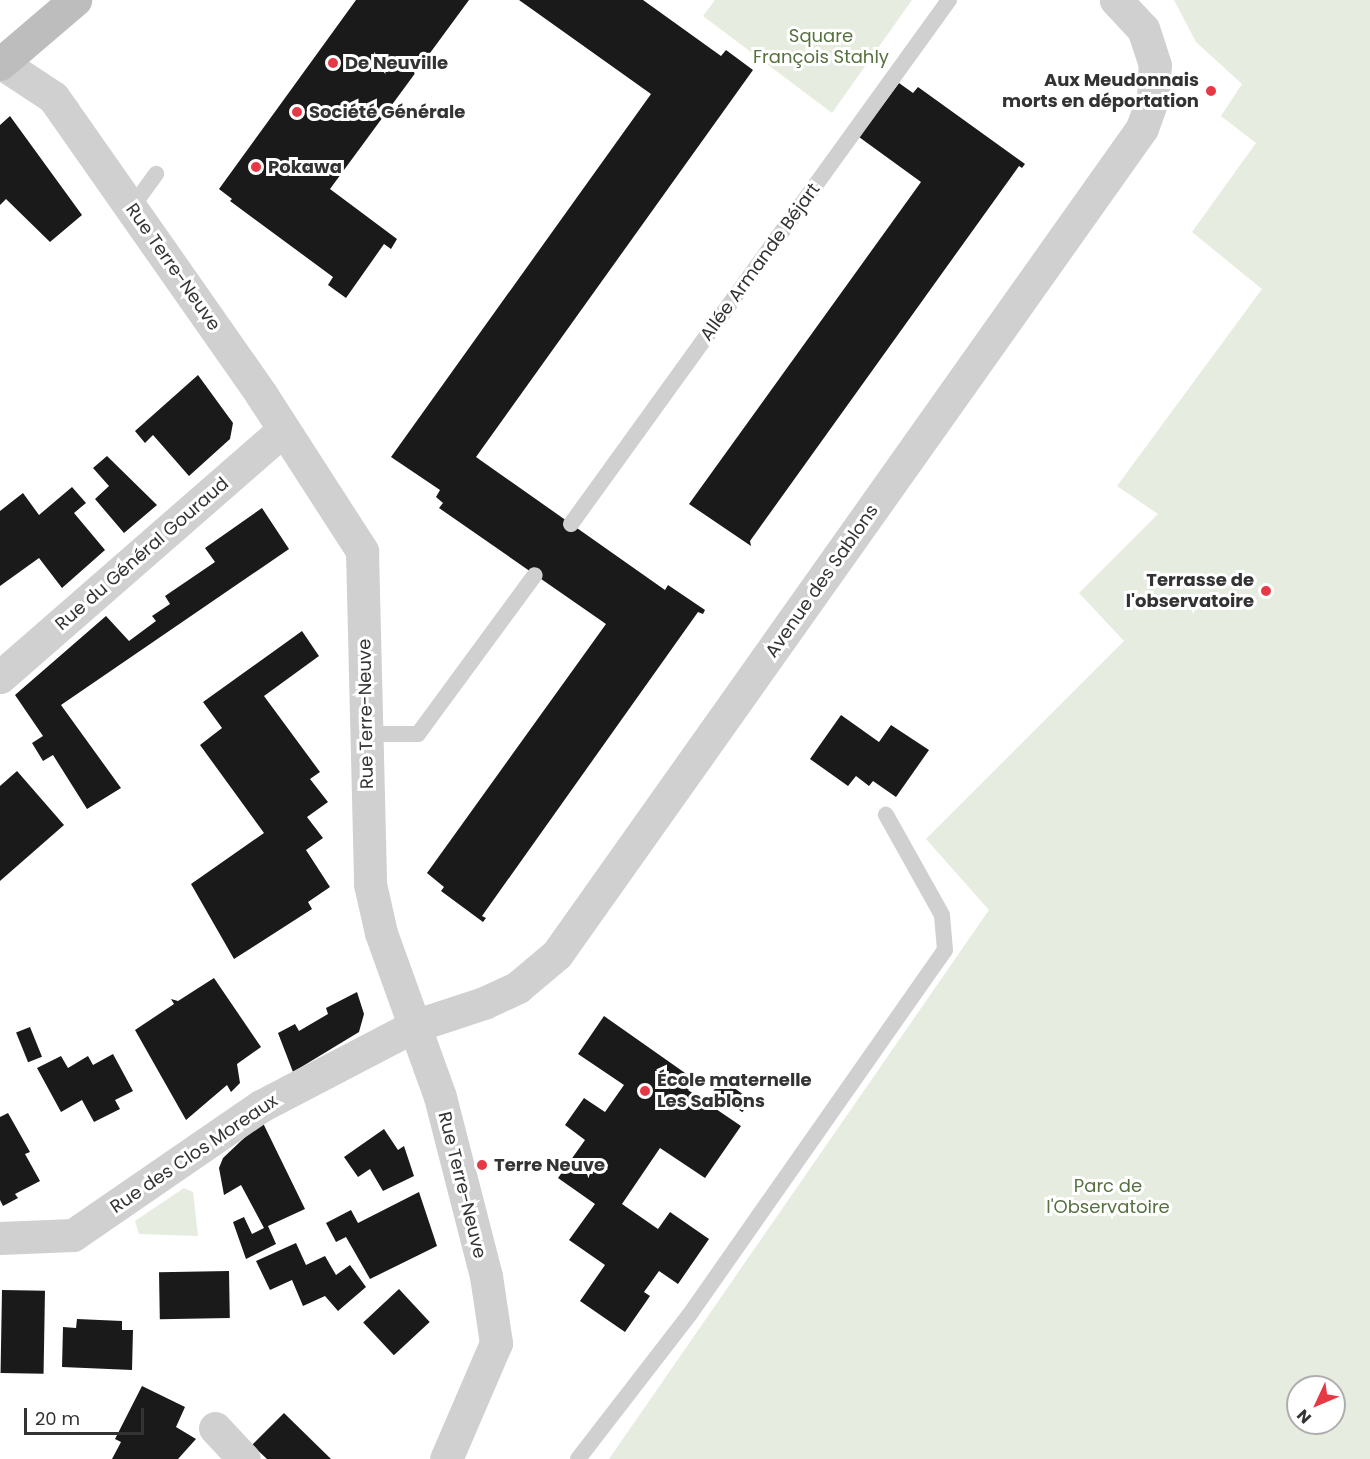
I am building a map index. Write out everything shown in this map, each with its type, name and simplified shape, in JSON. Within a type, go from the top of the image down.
[{"type":"main road","points":[[0,63],[75,0]]},
{"type":"street","name":"Avenue des Sablons","points":[[414,1026],[484,1003],[518,987],[538,974],[557,954],[1142,128],[1153,98],[1155,65],[1143,28],[1116,0]]},
{"type":"street","name":"Rue Terre-Neuve","points":[[0,63],[53,97],[132,207],[284,430],[362,551],[370,884],[381,933],[440,1097],[486,1276],[496,1343],[446,1459]]},
{"type":"street","name":"Rue du Général Gouraud","points":[[0,677],[284,430]]},
{"type":"street","name":"Rue des Clos Moreaux","points":[[0,1238],[73,1236],[261,1106],[414,1026]]},
{"type":"street","points":[[215,1428],[244,1459]]},
{"type":"lane","name":"Allée Armande Béjart","points":[[571,524],[949,0]]},
{"type":"lane","points":[[132,207],[156,174]]},
{"type":"lane","points":[[367,734],[418,734],[535,574]]},
{"type":"lane","points":[[578,1459],[690,1314],[945,950],[942,915],[886,815]]},
{"type":"green space","name":"Square François Stahly","points":[[715,0],[912,0],[832,113],[703,16]]},
{"type":"green space","name":"Parc de l'Observatoire","points":[[1174,0],[1370,0],[1370,1459],[609,1459],[989,910],[926,839],[1124,641],[1079,593],[1158,514],[1117,486],[1262,289],[1192,232],[1256,143],[1221,116],[1242,84],[1196,42]]},
{"type":"green space","points":[[184,1188],[193,1192],[198,1236],[139,1234],[135,1221]]},
{"type":"building","points":[[356,0],[469,0],[330,189],[397,239],[391,249],[384,244],[346,298],[328,285],[333,277],[230,201],[232,199],[219,189]]},
{"type":"building","points":[[519,0],[643,0],[721,56],[726,50],[753,70],[476,457],[665,590],[668,585],[705,610],[703,614],[698,612],[482,916],[486,918],[483,922],[441,891],[444,887],[427,873],[606,624],[439,508],[443,503],[436,497],[440,490],[391,457],[651,94]]},
{"type":"building","points":[[899,83],[913,93],[918,87],[1025,164],[1022,168],[1019,166],[750,541],[751,546],[689,504],[921,182],[859,137]]},
{"type":"building","points":[[10,116],[82,215],[50,242],[6,199],[0,205],[0,125]]},
{"type":"building","points":[[198,375],[233,423],[230,439],[189,476],[153,435],[145,443],[135,431]]},
{"type":"building","points":[[107,456],[157,505],[124,533],[95,499],[109,486],[93,468]]},
{"type":"building","points":[[72,487],[86,503],[74,513],[105,550],[62,588],[39,558],[0,586],[0,511],[23,493],[39,515]]},
{"type":"building","points":[[262,508],[289,549],[61,705],[121,788],[87,809],[53,755],[43,761],[32,743],[43,736],[15,695],[106,616],[129,641],[156,621],[152,616],[170,604],[165,596],[215,562],[205,548]]},
{"type":"building","points":[[302,631],[319,656],[264,696],[320,772],[310,779],[328,802],[307,817],[323,838],[306,850],[330,887],[308,902],[312,909],[234,959],[191,884],[264,833],[200,745],[222,728],[203,702]]},
{"type":"building","points":[[841,715],[879,742],[891,725],[929,750],[896,797],[873,781],[869,786],[856,776],[848,786],[810,759]]},
{"type":"building","points":[[17,771],[64,825],[0,881],[0,786]]},
{"type":"building","points":[[214,978],[261,1047],[237,1064],[240,1083],[231,1092],[227,1085],[186,1120],[135,1030],[174,1004],[171,999],[178,1001]]},
{"type":"building","points":[[357,992],[364,1014],[359,1032],[293,1072],[278,1033],[295,1024],[299,1031],[328,1014],[326,1008]]},
{"type":"building","points":[[604,1016],[695,1080],[688,1090],[741,1126],[705,1178],[660,1148],[622,1204],[658,1229],[670,1212],[709,1239],[678,1284],[659,1271],[644,1292],[650,1296],[625,1332],[580,1301],[605,1265],[569,1240],[595,1204],[558,1178],[585,1140],[565,1125],[584,1098],[605,1112],[624,1085],[578,1054]]},
{"type":"building","points":[[30,1027],[42,1057],[28,1062],[16,1033]]},
{"type":"building","points":[[113,1054],[133,1091],[115,1100],[120,1109],[94,1122],[82,1100],[61,1112],[37,1068],[61,1056],[68,1068],[88,1056],[93,1065]]},
{"type":"building","points":[[722,1079],[751,1100],[742,1112],[713,1091]]},
{"type":"building","points":[[8,1113],[30,1152],[25,1154],[40,1181],[15,1194],[18,1198],[3,1206],[0,1200],[0,1117]]},
{"type":"building","points":[[262,1121],[305,1209],[268,1226],[276,1244],[246,1259],[233,1222],[244,1217],[252,1234],[264,1228],[241,1185],[224,1195],[219,1168],[223,1158]]},
{"type":"building","points":[[384,1129],[398,1150],[404,1146],[414,1176],[383,1191],[370,1169],[358,1177],[344,1157]]},
{"type":"building","points":[[419,1192],[437,1246],[370,1279],[346,1237],[336,1242],[326,1223],[351,1210],[358,1223]]},
{"type":"building","points":[[296,1243],[306,1265],[325,1256],[336,1275],[350,1265],[366,1287],[338,1311],[325,1296],[303,1306],[292,1280],[270,1290],[256,1261]]},
{"type":"building","points":[[229,1271],[230,1318],[160,1319],[159,1272]]},
{"type":"building","points":[[399,1289],[430,1322],[394,1355],[363,1322]]},
{"type":"building","points":[[2,1290],[45,1291],[44,1374],[1,1373]]},
{"type":"building","points":[[77,1319],[122,1321],[122,1330],[133,1330],[132,1370],[62,1367],[63,1327],[76,1328]]},
{"type":"building","points":[[142,1386],[185,1407],[176,1427],[196,1439],[178,1459],[112,1459],[121,1442],[115,1439]]},
{"type":"building","points":[[284,1413],[331,1459],[267,1459],[252,1445]]},
{"type":"place","name":"De Neuville","points":[[333,63]]},
{"type":"place","name":"Aux Meudonnais morts en déportation","points":[[1211,91]]},
{"type":"place","name":"Société Générale","points":[[297,112]]},
{"type":"place","name":"Pokawa","points":[[256,167]]},
{"type":"place","name":"Terrasse de l'observatoire","points":[[1266,591]]},
{"type":"place","name":"École maternelle Les Sablons","points":[[645,1091]]},
{"type":"place","name":"Terre Neuve","points":[[482,1165]]}]
